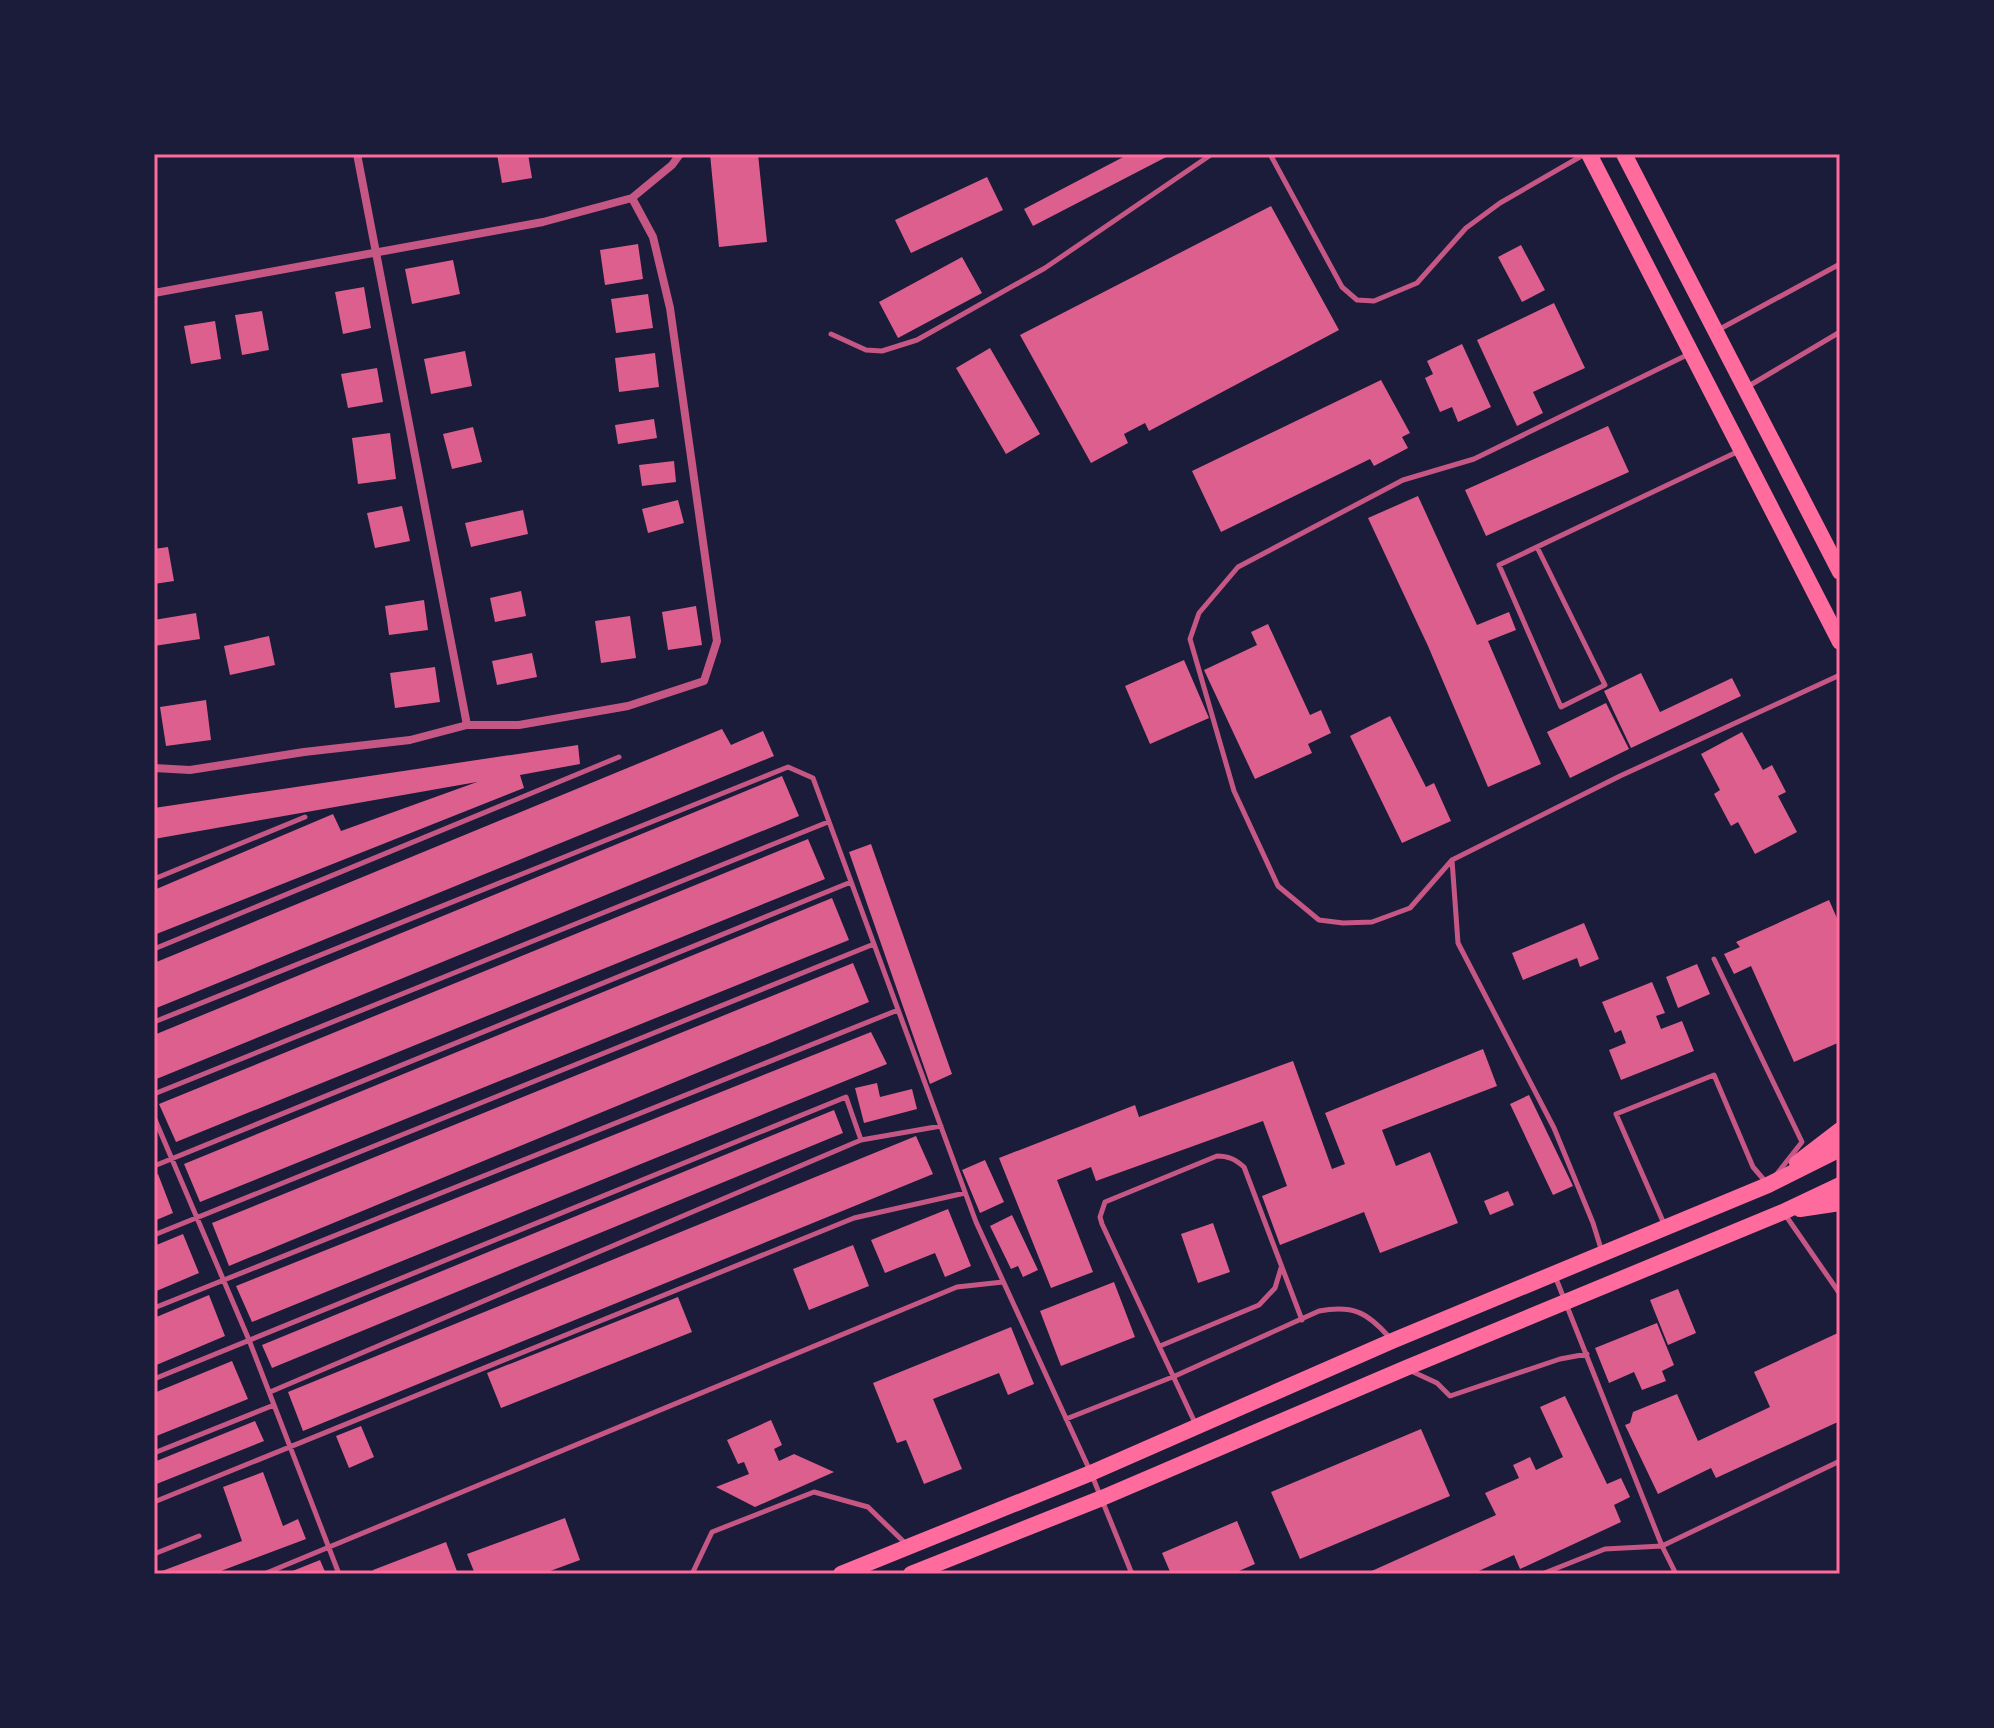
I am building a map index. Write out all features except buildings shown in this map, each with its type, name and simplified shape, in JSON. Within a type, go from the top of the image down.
[{"type":"highway","points":[[1587,154],[1840,642]]},
{"type":"highway","points":[[1624,154],[1840,572]]},
{"type":"highway","points":[[1768,1185],[1840,1130]]},
{"type":"highway","points":[[841,1574],[1091,1473],[1392,1341],[1768,1185],[1840,1149]]},
{"type":"highway","points":[[911,1574],[1102,1498],[1783,1212],[1840,1185]]},
{"type":"highway","points":[[1783,1212],[1840,1203]]},
{"type":"street","points":[[357,154],[467,725]]},
{"type":"street","points":[[154,293],[543,222],[632,198],[672,165],[680,154]]},
{"type":"street","points":[[154,768],[190,770],[304,752],[410,740],[467,725],[519,725],[628,706],[704,681],[717,641],[670,308],[653,237],[632,198]]},
{"type":"lane","points":[[831,334],[866,350],[882,351],[917,340],[1045,268],[1212,154]]},
{"type":"lane","points":[[1270,154],[1342,287],[1357,300],[1374,301],[1417,283],[1466,228],[1500,203],[1587,154]]},
{"type":"lane","points":[[1717,331],[1840,264]]},
{"type":"lane","points":[[1746,387],[1840,332]]},
{"type":"lane","points":[[1690,354],[1474,459],[1403,480],[1375,494],[1238,567],[1199,613],[1190,639],[1234,791],[1278,886],[1319,920],[1372,922],[1410,908],[1452,860],[1620,776],[1840,675]]},
{"type":"lane","points":[[1537,547],[1605,685],[1561,707],[1499,565],[1740,450]]},
{"type":"lane","points":[[154,949],[619,757]]},
{"type":"lane","points":[[154,1022],[788,767],[813,778],[965,1193],[1102,1498],[1132,1574]]},
{"type":"lane","points":[[154,879],[305,817]]},
{"type":"lane","points":[[154,1094],[829,822]]},
{"type":"lane","points":[[1452,860],[1458,943],[1554,1128],[1603,1253]]},
{"type":"lane","points":[[154,1166],[851,882]]},
{"type":"lane","points":[[154,1235],[874,944]]},
{"type":"lane","points":[[1666,1227],[1616,1114],[1714,1075],[1753,1167],[1768,1185],[1802,1142],[1714,959]]},
{"type":"lane","points":[[154,1308],[898,1010]]},
{"type":"lane","points":[[154,1379],[846,1097],[861,1140]]},
{"type":"lane","points":[[154,1117],[249,1340],[339,1574]]},
{"type":"lane","points":[[270,1392],[861,1140],[941,1126]]},
{"type":"lane","points":[[1197,1426],[1102,1224],[1100,1217],[1105,1202],[1217,1156],[1227,1156],[1244,1167],[1302,1320]]},
{"type":"lane","points":[[154,1502],[854,1218],[965,1193]]},
{"type":"lane","points":[[1783,1212],[1840,1294]]},
{"type":"lane","points":[[1160,1346],[1259,1305],[1275,1288],[1282,1267]]},
{"type":"lane","points":[[1554,1274],[1662,1546],[1676,1574]]},
{"type":"lane","points":[[264,1574],[957,1287],[1003,1282]]},
{"type":"lane","points":[[1066,1419],[1175,1376],[1319,1311],[1340,1308],[1357,1311],[1373,1319],[1392,1341]]},
{"type":"lane","points":[[1406,1368],[1437,1383],[1450,1396],[1560,1359],[1587,1354]]},
{"type":"lane","points":[[154,1453],[274,1405]]},
{"type":"lane","points":[[1542,1574],[1605,1549],[1662,1546],[1840,1461]]},
{"type":"lane","points":[[692,1574],[712,1532],[814,1492],[868,1507],[909,1547]]},
{"type":"lane","points":[[154,1554],[199,1536]]}]
